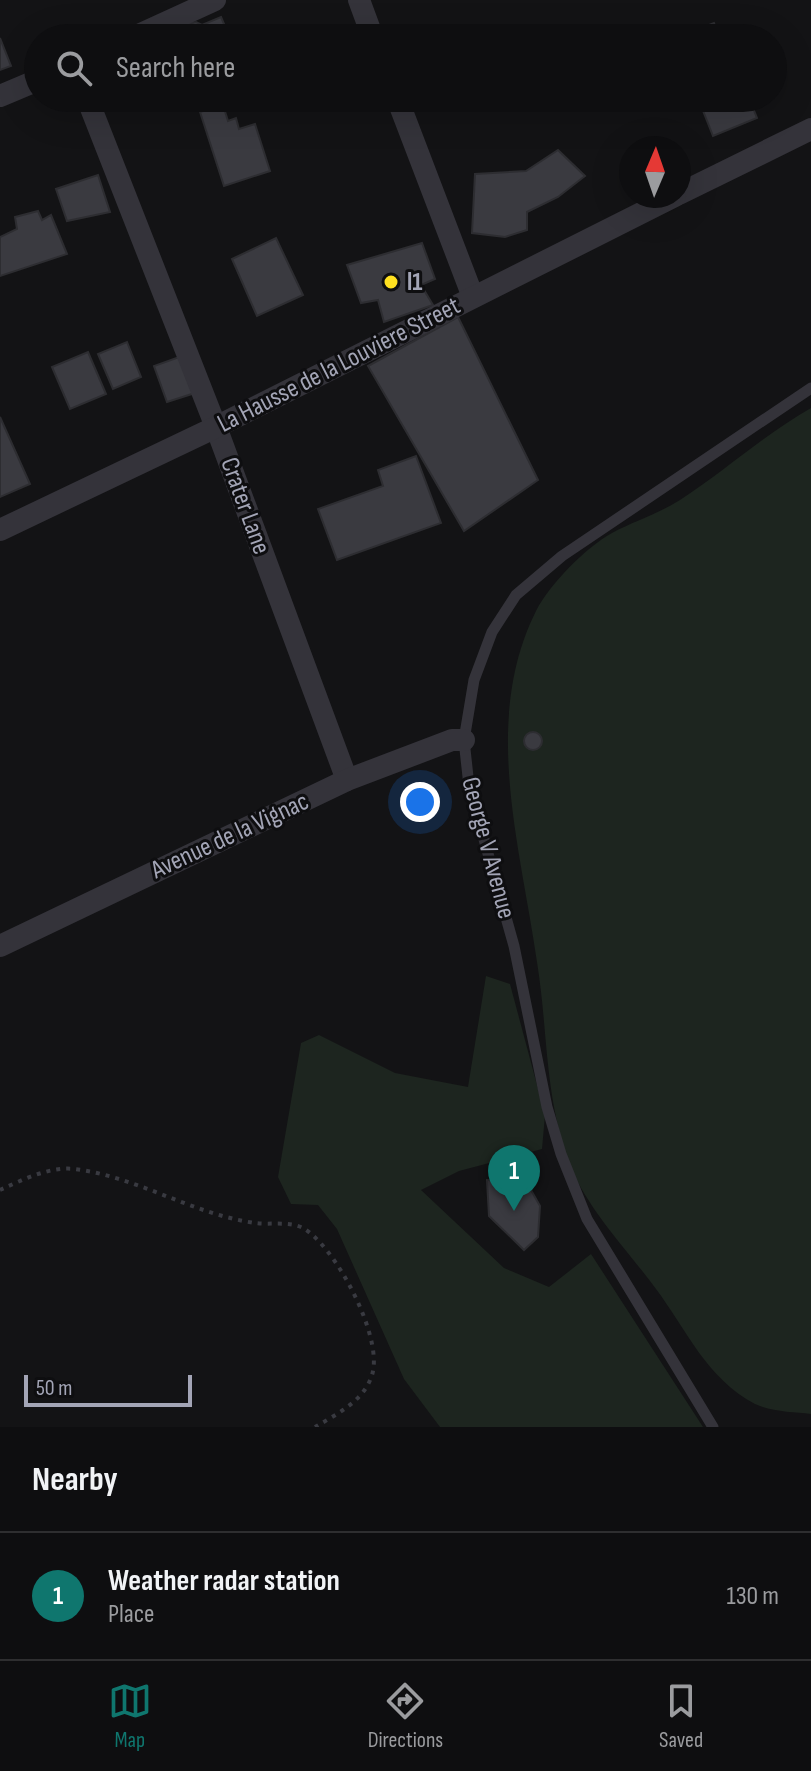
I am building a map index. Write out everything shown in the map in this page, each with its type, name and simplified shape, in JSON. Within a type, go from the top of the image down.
[{"type":"street","points":[[163,24],[215,0]]},
{"type":"street","points":[[359,0],[368,24]]},
{"type":"street","points":[[0,96],[24,86]]},
{"type":"street","name":"Crater Lane","points":[[92,112],[216,427],[347,780]]},
{"type":"street","points":[[402,112],[473,297]]},
{"type":"street","name":"La Hausse de la Louviere Street","points":[[691,188],[811,129]]},
{"type":"street","name":"La Hausse de la Louviere Street","points":[[0,530],[216,427],[651,208]]},
{"type":"street","name":"Avenue de la Vignac","points":[[0,946],[347,780],[452,740],[464,740]]},
{"type":"lane","name":"George V Avenue","points":[[713,1427],[587,1219],[561,1154],[547,1107],[514,946],[469,786],[464,740],[474,680],[492,632],[516,595],[573,548],[811,388]]},
{"type":"path","points":[[0,1190],[33,1175],[72,1168],[130,1181],[192,1207],[254,1223],[299,1226],[323,1242],[353,1287],[375,1359],[372,1377],[350,1407],[315,1427]]},
{"type":"shaded area","points":[[811,408],[811,1414],[755,1404],[738,1394],[710,1367],[656,1289],[606,1226],[574,1175],[560,1132],[550,1083],[541,987],[515,830],[508,740],[511,696],[520,653],[536,611],[559,578],[602,540],[680,500]]},
{"type":"shaded area","points":[[486,976],[510,984],[545,1115],[542,1149],[459,1171],[421,1190],[504,1268],[549,1287],[591,1254],[703,1427],[440,1427],[404,1379],[337,1229],[318,1205],[291,1204],[278,1177],[301,1043],[319,1035],[395,1073],[468,1087]]},
{"type":"building","points":[[221,17],[224,24],[204,24]]},
{"type":"building","points":[[0,38],[11,66],[0,70]]},
{"type":"building","points":[[200,112],[225,112],[228,121],[236,118],[239,129],[255,124],[270,171],[224,186]]},
{"type":"building","points":[[704,112],[755,112],[757,118],[713,136]]},
{"type":"building","points":[[558,150],[585,176],[558,197],[527,212],[527,230],[505,237],[472,233],[475,174],[526,171]]},
{"type":"building","points":[[98,175],[110,212],[67,221],[56,189]]},
{"type":"building","points":[[38,211],[42,220],[51,215],[67,254],[0,276],[0,237],[17,229],[15,217]]},
{"type":"building","points":[[276,238],[303,295],[257,316],[232,259]]},
{"type":"building","name":"l1","points":[[422,243],[435,279],[421,285],[433,305],[384,322],[378,300],[361,303],[347,265]]},
{"type":"building","points":[[458,317],[538,480],[464,531],[368,366]]},
{"type":"building","points":[[127,342],[141,377],[113,389],[98,354]]},
{"type":"building","points":[[88,352],[106,394],[70,409],[52,367]]},
{"type":"building","points":[[182,356],[195,393],[167,402],[154,366]]},
{"type":"building","points":[[0,417],[30,484],[0,497]]},
{"type":"building","points":[[416,456],[441,523],[337,560],[318,509],[383,486],[378,470]]},
{"type":"building","points":[[533,732],[540,734],[540,748],[533,750],[526,748],[524,741],[526,734]]},
{"type":"building","points":[[487,1180],[527,1183],[540,1206],[538,1237],[524,1250],[489,1216]]},
{"type":"place","name":"l1","points":[[391,282]]},
{"type":"place","name":"Weather radar station","points":[[514,1211]]}]
